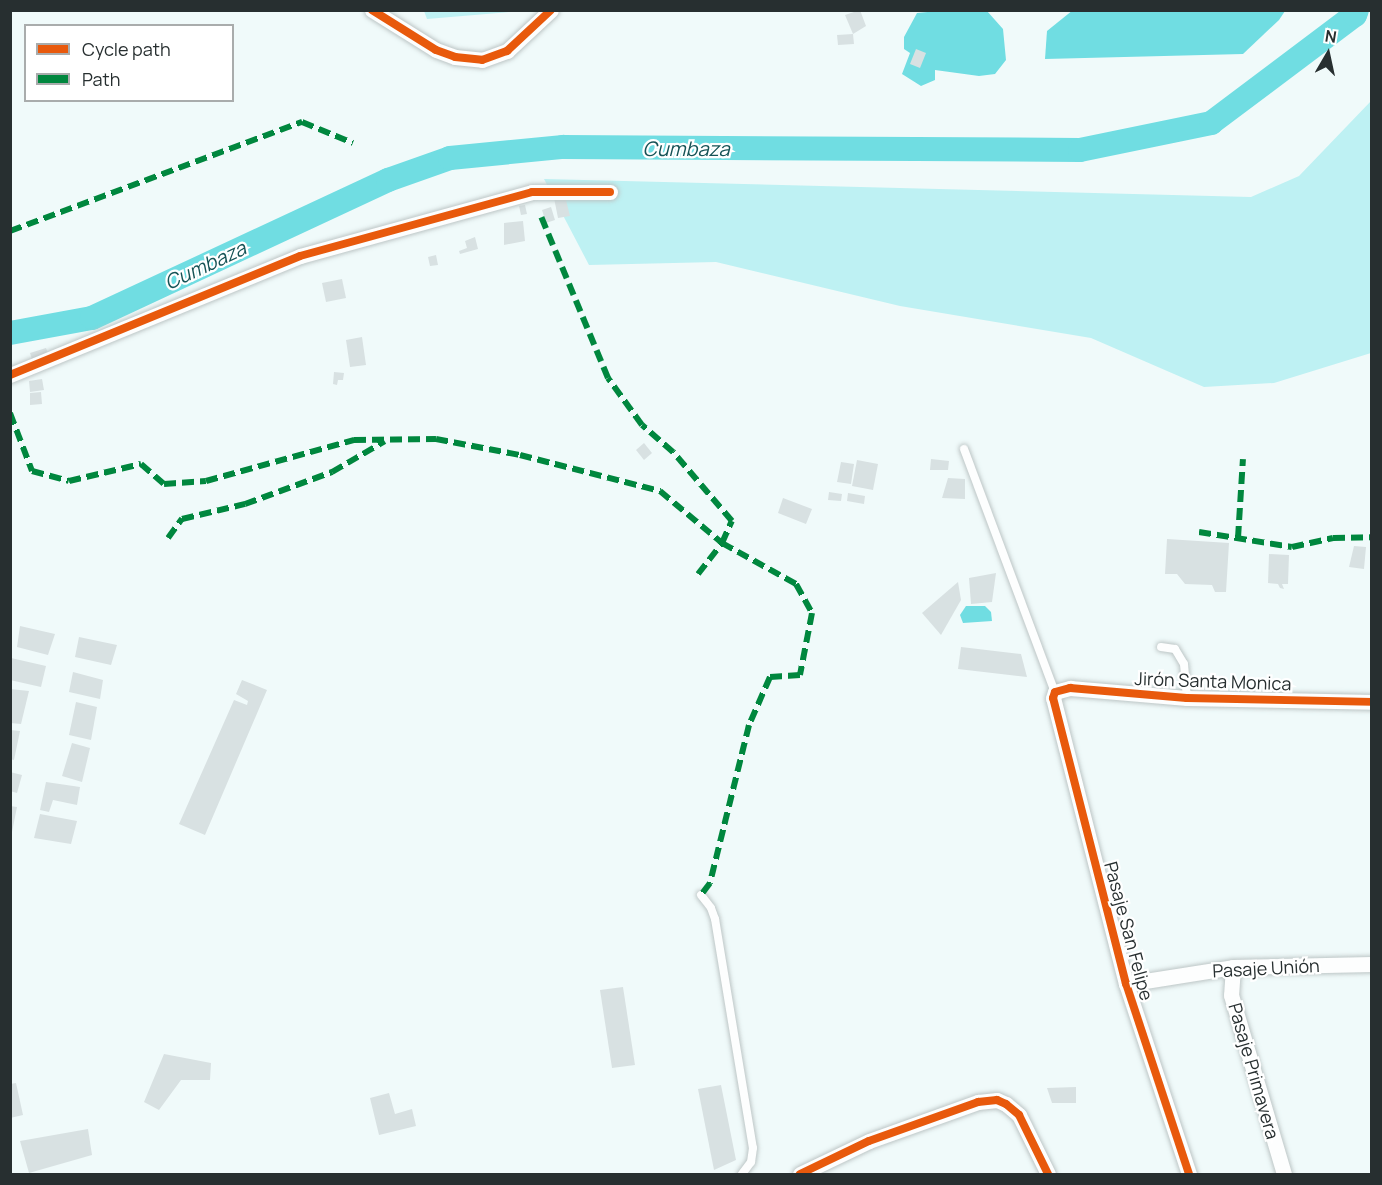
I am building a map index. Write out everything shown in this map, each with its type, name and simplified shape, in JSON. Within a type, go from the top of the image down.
[{"type":"street","points":[[372,10],[436,50],[455,57],[482,60],[507,51],[551,10]]},
{"type":"street","points":[[10,375],[300,256],[532,192],[610,192]]},
{"type":"street","name":"Jirón Santa Monica","points":[[1055,692],[1070,688],[1187,698],[1371,702]]},
{"type":"street","name":"Pasaje San Felipe","points":[[1055,692],[1053,698],[1126,984],[1189,1174]]},
{"type":"street","name":"Pasaje Unión","points":[[1126,984],[1233,967],[1371,964]]},
{"type":"street","name":"Pasaje Primavera","points":[[1233,967],[1232,995],[1284,1174]]},
{"type":"street","points":[[800,1174],[869,1141],[978,1102],[997,1100],[1019,1115],[1048,1174]]},
{"type":"lane","points":[[964,449],[1055,692]]},
{"type":"lane","points":[[1161,647],[1175,649],[1185,664],[1187,698]]},
{"type":"lane","points":[[701,895],[711,908],[715,919],[753,1148],[751,1162],[742,1174]]},
{"type":"shaded area","points":[[424,11],[523,11],[427,19]]},
{"type":"shaded area","points":[[1371,101],[1371,353],[1274,383],[1204,387],[1091,338],[900,306],[716,262],[589,265],[544,179],[1251,197],[1299,176]]},
{"type":"water","points":[[948,10],[987,11],[1003,29],[1006,60],[995,74],[979,76],[935,70],[935,80],[921,86],[902,74],[910,53],[904,49],[904,37],[917,13]]},
{"type":"water","points":[[1073,10],[1285,11],[1279,20],[1243,54],[1045,59],[1047,31]]},
{"type":"water","points":[[966,606],[985,606],[991,612],[992,621],[963,623],[960,615]]},
{"type":"building","points":[[860,10],[866,26],[853,34],[845,15]]},
{"type":"building","points":[[853,34],[854,44],[838,45],[837,35]]},
{"type":"building","points":[[916,49],[926,53],[920,68],[910,64]]},
{"type":"building","points":[[565,196],[570,216],[558,218],[554,198]]},
{"type":"building","points":[[525,205],[527,214],[521,215],[519,206]]},
{"type":"building","points":[[551,207],[555,220],[546,223],[542,210]]},
{"type":"building","points":[[523,221],[525,241],[504,245],[504,223]]},
{"type":"building","points":[[475,237],[478,249],[460,254],[459,251],[467,248],[465,241]]},
{"type":"building","points":[[436,255],[438,265],[430,266],[428,257]]},
{"type":"building","points":[[342,279],[346,298],[326,302],[322,283]]},
{"type":"building","points":[[362,337],[366,365],[350,367],[346,340]]},
{"type":"building","points":[[46,348],[49,356],[33,362],[30,353]]},
{"type":"building","points":[[334,372],[344,373],[343,380],[338,380],[337,385],[333,384]]},
{"type":"building","points":[[42,379],[44,390],[30,392],[29,381]]},
{"type":"building","points":[[41,392],[42,404],[30,405],[30,393]]},
{"type":"building","points":[[644,443],[652,453],[644,460],[636,450]]},
{"type":"building","points":[[931,459],[949,461],[948,470],[930,470]]},
{"type":"building","points":[[857,460],[878,464],[873,490],[852,486]]},
{"type":"building","points":[[841,462],[854,464],[851,484],[837,482]]},
{"type":"building","points":[[948,478],[965,479],[965,499],[942,498]]},
{"type":"building","points":[[829,492],[842,494],[841,501],[828,500]]},
{"type":"building","points":[[848,493],[865,496],[864,504],[847,501]]},
{"type":"building","points":[[783,498],[812,509],[806,524],[778,513]]},
{"type":"building","points":[[1167,539],[1229,543],[1226,592],[1215,592],[1212,585],[1185,584],[1177,574],[1165,574]]},
{"type":"building","points":[[1354,546],[1366,547],[1364,569],[1349,567]]},
{"type":"building","points":[[1269,554],[1289,555],[1288,584],[1282,584],[1284,589],[1278,584],[1268,583]]},
{"type":"building","points":[[996,573],[992,602],[971,604],[969,578]]},
{"type":"building","points":[[958,582],[961,600],[941,635],[922,613]]},
{"type":"building","points":[[20,626],[55,634],[48,655],[17,647]]},
{"type":"building","points":[[79,637],[117,645],[111,665],[75,657]]},
{"type":"building","points":[[961,647],[1021,654],[1027,677],[958,669]]},
{"type":"building","points":[[11,658],[46,666],[41,687],[10,680]]},
{"type":"building","points":[[73,672],[103,680],[100,699],[69,692]]},
{"type":"building","points":[[242,680],[267,690],[205,835],[179,824],[234,700],[247,705],[248,701],[236,694]]},
{"type":"building","points":[[10,689],[29,691],[21,724],[10,723]]},
{"type":"building","points":[[76,702],[97,707],[91,740],[69,735]]},
{"type":"building","points":[[10,730],[20,731],[14,760],[10,759]]},
{"type":"building","points":[[72,743],[90,748],[82,782],[62,776]]},
{"type":"building","points":[[10,772],[22,775],[17,793],[10,791]]},
{"type":"building","points":[[46,782],[80,787],[77,805],[53,800],[49,812],[40,810]]},
{"type":"building","points":[[10,806],[17,807],[12,832],[10,832]]},
{"type":"building","points":[[40,814],[77,821],[71,844],[34,838]]},
{"type":"building","points":[[623,987],[635,1065],[612,1068],[600,990]]},
{"type":"building","points":[[164,1054],[211,1063],[210,1080],[181,1080],[159,1110],[144,1102]]},
{"type":"building","points":[[16,1083],[23,1115],[10,1118],[10,1084]]},
{"type":"building","points":[[721,1085],[736,1160],[714,1170],[698,1089]]},
{"type":"building","points":[[1076,1087],[1076,1103],[1052,1103],[1047,1088]]},
{"type":"building","points":[[389,1093],[395,1114],[412,1109],[416,1126],[379,1135],[370,1098]]},
{"type":"building","points":[[88,1129],[92,1155],[29,1173],[20,1141]]},
{"type":"waterway","name":"Cumbaza","points":[[10,333],[92,318],[388,180],[450,158],[563,147],[1080,150],[1211,123],[1355,15],[1357,10]]},
{"type":"marked path","points":[[10,231],[302,122],[353,143]]},
{"type":"marked path","points":[[10,413],[32,471],[69,481],[141,464],[164,484],[206,481],[354,440],[436,439],[520,455],[660,491],[722,543],[732,521],[673,452],[642,425],[608,378],[541,216]]},
{"type":"marked path","points":[[168,538],[182,519],[245,504],[332,472],[385,441]]},
{"type":"marked path","points":[[1238,538],[1243,459]]},
{"type":"marked path","points":[[1199,532],[1292,547],[1333,538],[1372,537]]},
{"type":"marked path","points":[[698,574],[722,543],[796,584],[812,613],[800,675],[770,677],[749,725],[710,883],[701,895]]},
{"type":"cycle path","points":[[372,10],[436,50],[455,57],[482,60],[507,51],[551,10]]},
{"type":"cycle path","points":[[10,375],[300,256],[532,192],[610,192]]},
{"type":"cycle path","points":[[1189,1174],[1126,984],[1053,698],[1055,692],[1070,688],[1187,698],[1372,702]]},
{"type":"cycle path","points":[[800,1174],[869,1141],[978,1102],[997,1100],[1019,1115],[1048,1174]]}]
